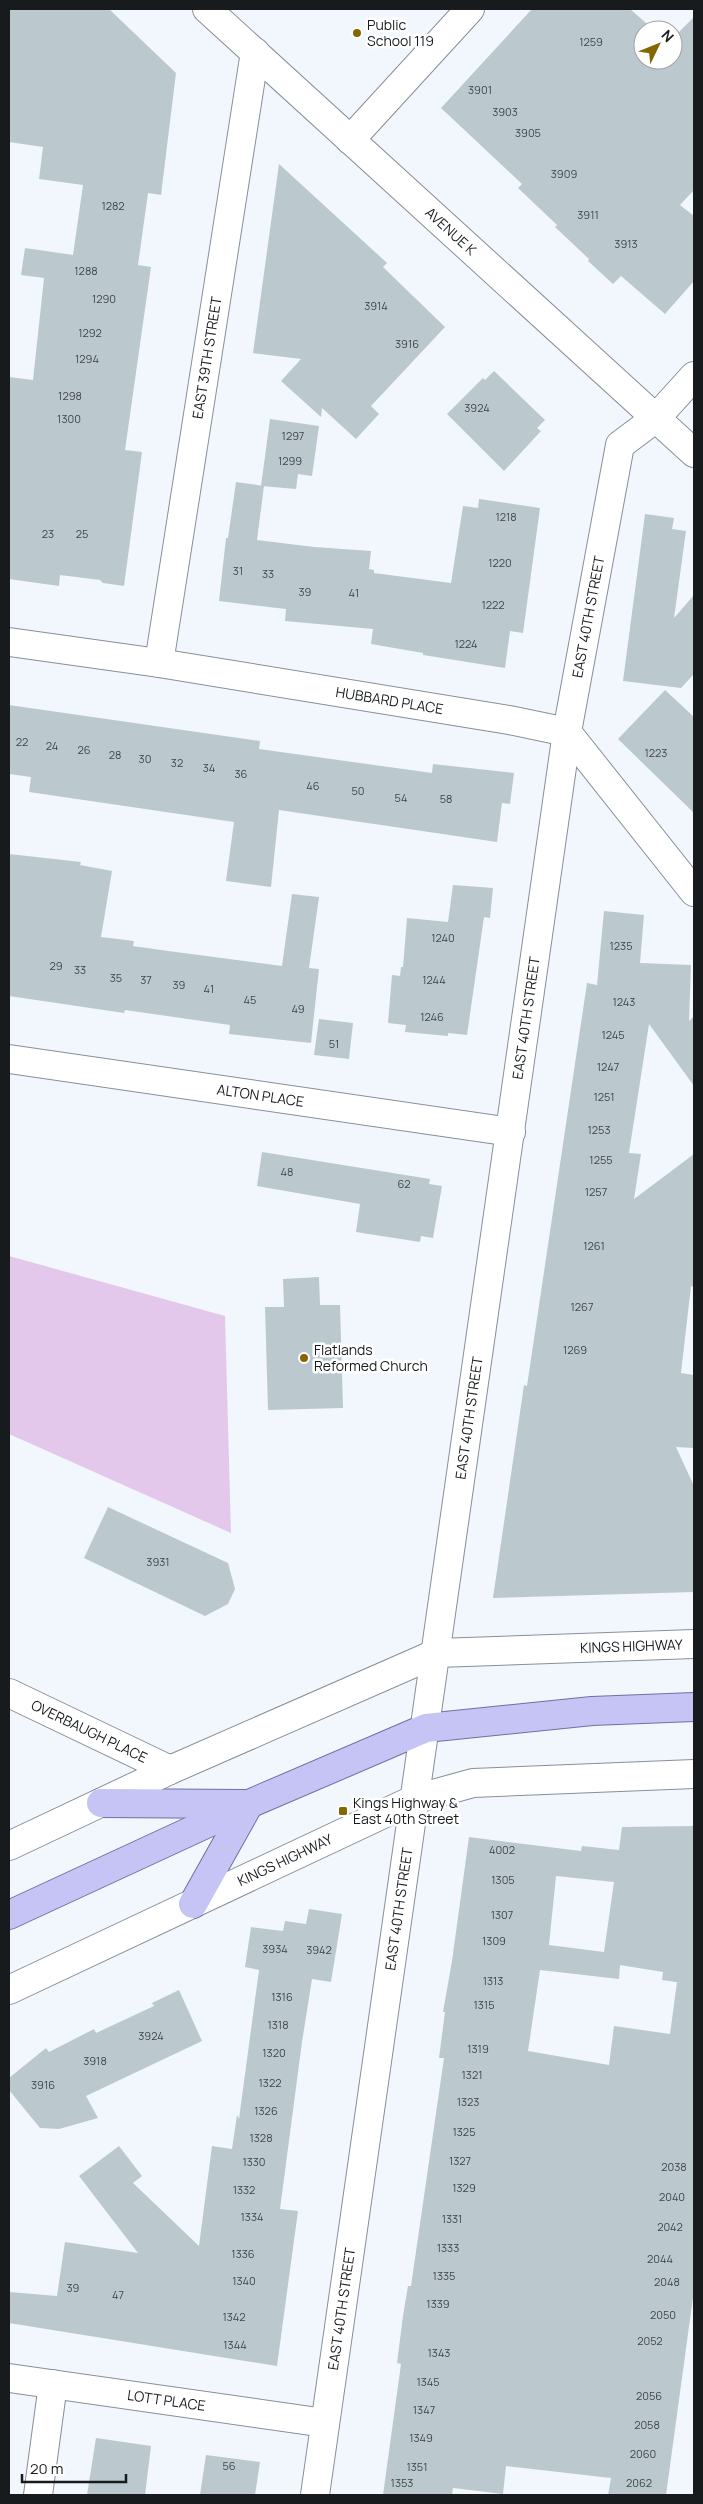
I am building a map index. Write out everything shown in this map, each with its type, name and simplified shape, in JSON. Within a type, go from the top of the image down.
[{"type":"main road","points":[[9,1916],[249,1804],[426,1728],[592,1711],[694,1707]]},
{"type":"main road","points":[[101,1803],[249,1804]]},
{"type":"main road","points":[[193,1904],[249,1804]]},
{"type":"street","name":"AVENUE K","points":[[207,9],[694,453]]},
{"type":"street","points":[[350,140],[470,9]]},
{"type":"street","name":"EAST 39TH STREET","points":[[159,663],[255,52]]},
{"type":"street","name":"EAST 40TH STREET","points":[[315,2495],[437,1653],[567,732],[620,445],[656,418],[694,376]]},
{"type":"street","name":"HUBBARD PLACE","points":[[9,642],[159,663],[509,720],[567,732]]},
{"type":"street","points":[[567,732],[694,892]]},
{"type":"street","name":"ALTON PLACE","points":[[9,1059],[511,1132]]},
{"type":"street","name":"KINGS HIGHWAY","points":[[9,1846],[170,1770],[437,1653],[694,1644]]},
{"type":"street","name":"OVERBAUGH PLACE","points":[[9,1693],[170,1770]]},
{"type":"street","name":"KINGS HIGHWAY","points":[[9,1990],[415,1800],[473,1783],[694,1774]]},
{"type":"street","name":"LOTT PLACE","points":[[9,2378],[325,2423]]},
{"type":"street","points":[[38,2495],[53,2384]]},
{"type":"shaded area","points":[[9,1256],[225,1316],[231,1533],[9,1434]]},
{"type":"building","points":[[9,9],[109,9],[176,73],[161,195],[148,193],[138,265],[151,267],[125,450],[142,452],[124,586],[103,583],[100,580],[60,575],[59,586],[9,579],[9,377],[33,380],[44,278],[21,275],[25,248],[73,255],[83,185],[39,179],[43,147],[9,142]]},
{"type":"building","points":[[532,9],[630,9],[643,20],[633,20],[633,70],[683,70],[683,28],[694,17],[694,190],[680,205],[694,216],[694,281],[665,314],[621,276],[613,284],[555,227],[557,225],[518,188],[522,184],[441,108]]},
{"type":"building","points":[[279,164],[387,263],[383,267],[445,327],[371,406],[379,414],[356,439],[322,408],[321,417],[281,381],[301,359],[253,353]]},
{"type":"building","points":[[494,371],[545,420],[537,428],[541,431],[504,471],[447,414],[483,378],[485,380]]},
{"type":"building","points":[[270,419],[319,426],[312,476],[298,474],[296,489],[261,486]]},
{"type":"building","points":[[236,482],[264,486],[257,540],[371,551],[369,569],[374,570],[374,573],[451,583],[463,506],[478,508],[479,499],[540,508],[523,633],[510,631],[505,668],[423,655],[423,653],[371,644],[373,629],[285,621],[286,609],[219,601],[226,538],[228,538]]},
{"type":"building","points":[[645,514],[674,518],[672,529],[686,531],[674,618],[694,595],[694,674],[681,688],[623,681]]},
{"type":"building","points":[[665,690],[694,717],[694,813],[618,739]]},
{"type":"building","points":[[9,705],[260,741],[259,749],[432,773],[433,764],[514,773],[510,804],[502,803],[497,842],[279,810],[271,887],[226,881],[234,822],[29,792],[31,777],[9,774]]},
{"type":"building","points":[[9,854],[81,862],[80,865],[112,871],[101,937],[134,941],[133,946],[168,951],[282,966],[292,894],[319,897],[309,968],[319,969],[311,1043],[229,1034],[230,1025],[125,1010],[124,1013],[9,996]]},
{"type":"building","points":[[453,885],[493,888],[490,918],[484,917],[467,1035],[448,1033],[448,1036],[405,1032],[406,1025],[388,1023],[392,975],[400,976],[401,967],[403,967],[407,918],[448,922]]},
{"type":"building","points":[[604,911],[644,915],[640,963],[691,965],[689,1021],[694,1016],[694,1086],[649,1024],[629,1153],[641,1154],[634,1199],[694,1154],[694,1287],[691,1286],[681,1373],[694,1375],[694,1448],[676,1447],[694,1486],[694,1592],[493,1598],[524,1385],[527,1386],[587,983],[597,985]]},
{"type":"building","points":[[319,1019],[353,1023],[349,1059],[314,1055]]},
{"type":"building","points":[[262,1152],[430,1179],[429,1184],[442,1186],[433,1238],[421,1236],[420,1242],[356,1232],[360,1204],[257,1186]]},
{"type":"building","name":"Flatlands Reformed Church","points":[[319,1277],[320,1305],[340,1305],[343,1408],[268,1410],[265,1307],[284,1307],[283,1279]]},
{"type":"building","points":[[108,1507],[228,1563],[235,1589],[228,1604],[205,1616],[84,1558]]},
{"type":"building","points":[[694,1826],[694,2290],[666,2495],[608,2495],[611,2478],[506,2466],[503,2494],[453,2488],[452,2495],[383,2495],[401,2364],[397,2363],[403,2316],[408,2286],[411,2286],[444,2058],[439,2058],[445,2012],[443,2012],[469,1837],[581,1851],[582,1846],[619,1850],[622,1827]],"holes":[[[556,1876],[614,1882],[604,1952],[549,1945]],[[620,1965],[663,1972],[662,1980],[677,1982],[670,2034],[614,2026],[609,2065],[528,2051],[540,1970],[619,1979]]]},
{"type":"building","points":[[309,1909],[342,1914],[331,1982],[312,1979],[302,2042],[280,2209],[298,2211],[277,2366],[9,2323],[9,2292],[57,2296],[65,2242],[138,2253],[79,2176],[119,2146],[142,2176],[133,2183],[199,2246],[212,2146],[232,2149],[237,2115],[239,2119],[259,1970],[245,1967],[251,1927],[283,1931],[285,1921],[306,1924]]},
{"type":"building","points":[[179,1990],[202,2041],[86,2096],[98,2118],[59,2129],[40,2128],[9,2090],[9,2078],[46,2048],[49,2052],[94,2029],[96,2033],[154,2006],[152,2003]]},
{"type":"building","points":[[96,2438],[151,2446],[145,2495],[87,2495]]},
{"type":"building","points":[[206,2455],[260,2462],[255,2495],[200,2495]]},
{"type":"place","name":"Public School 119","points":[[357,33]]},
{"type":"place","name":"Flatlands Reformed Church","points":[[304,1358]]},
{"type":"place","name":"Kings Highway & East 40th Street","points":[[343,1811]]}]
